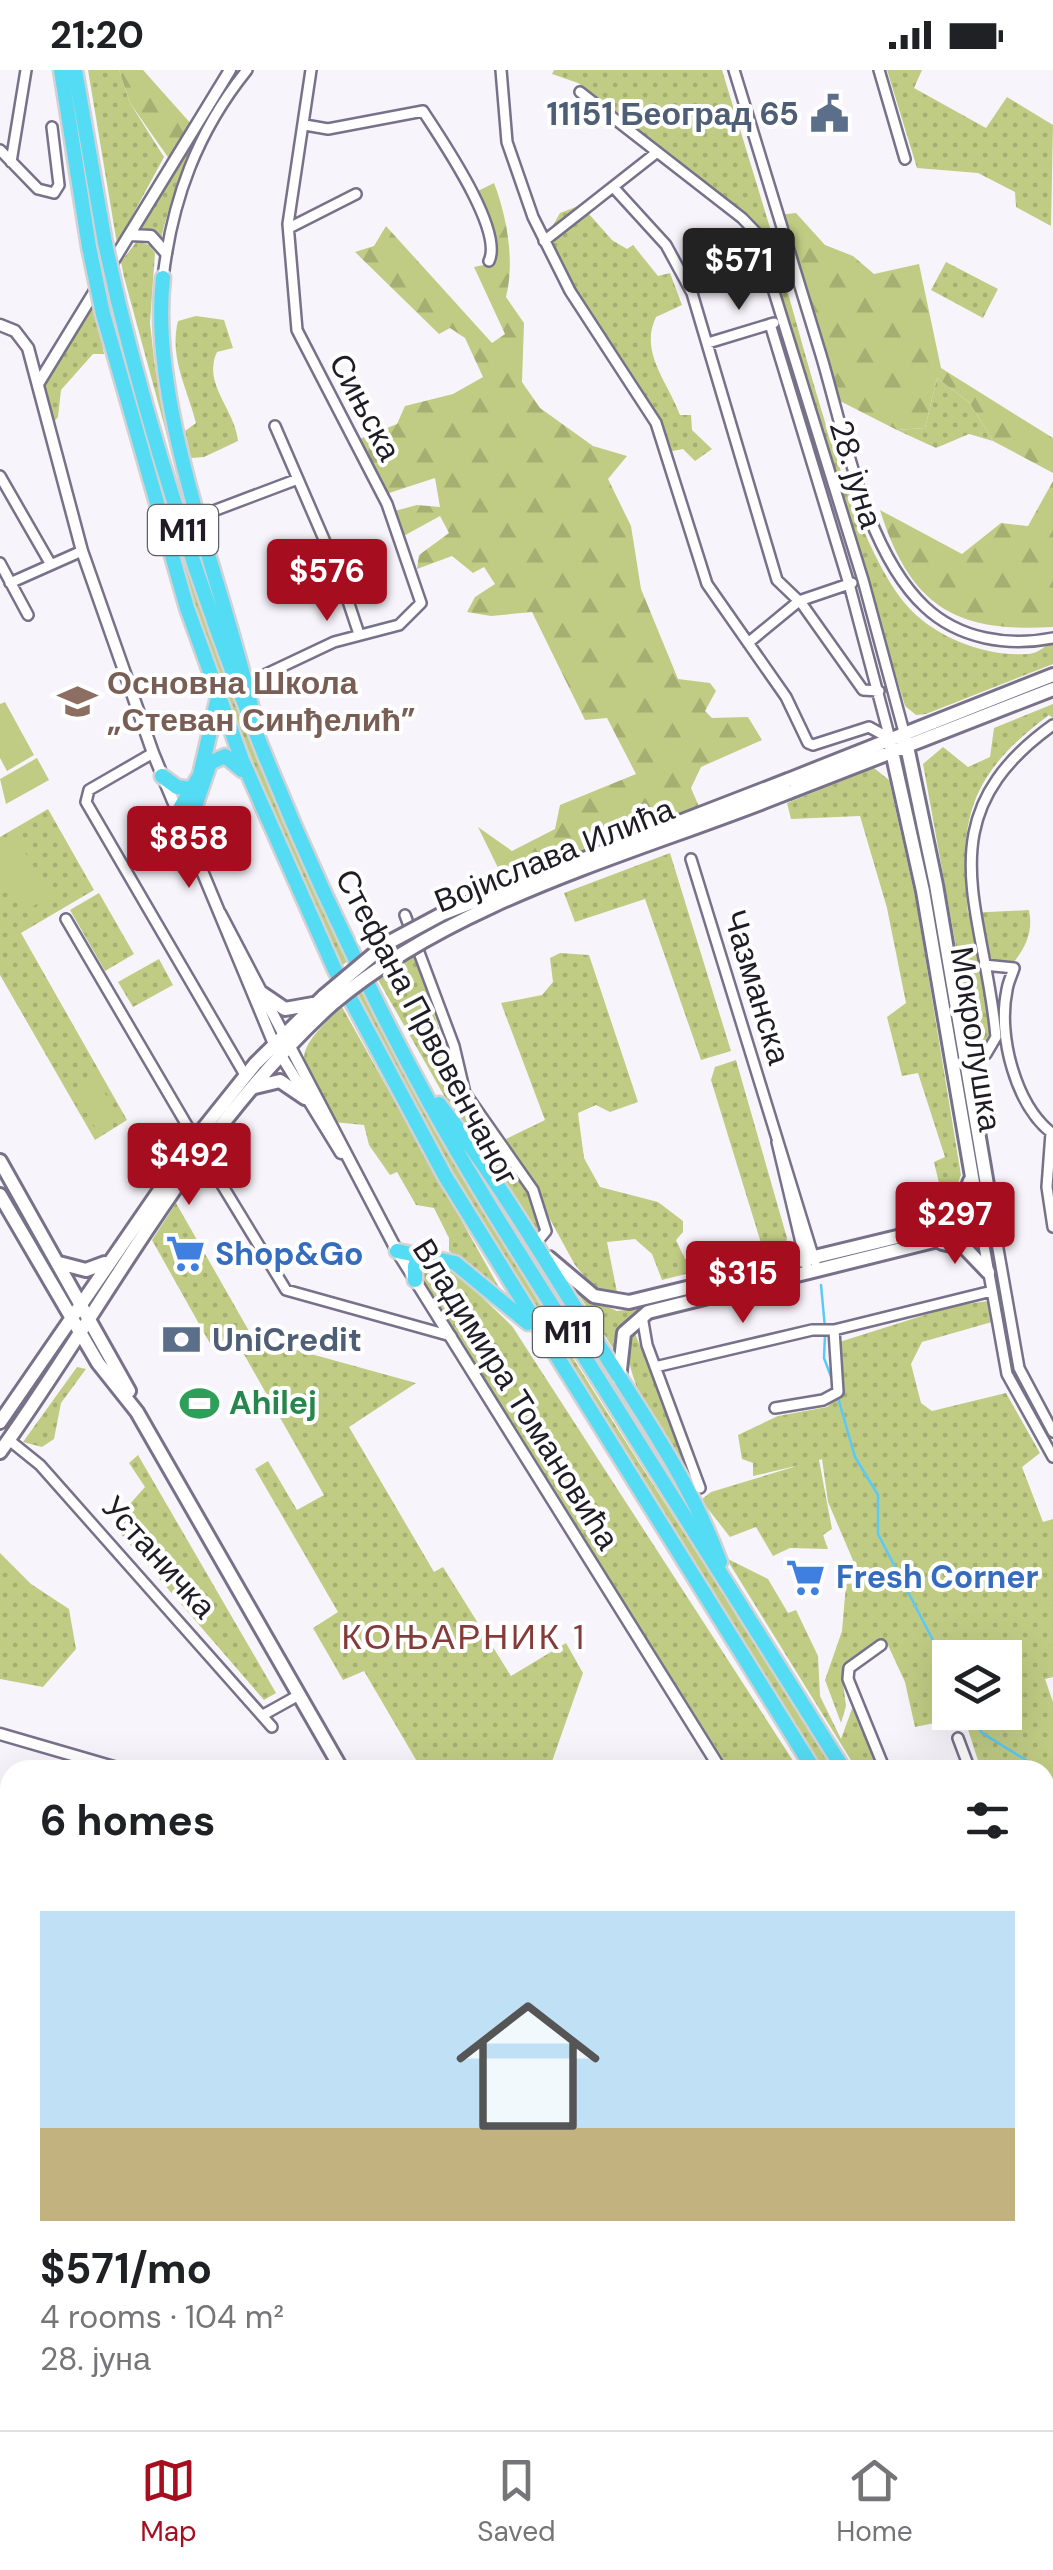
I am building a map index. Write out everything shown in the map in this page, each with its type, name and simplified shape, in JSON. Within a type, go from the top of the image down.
[{"type":"highway","name":"Стефана Првовенчаног","points":[[61,70],[103,314],[156,511],[250,780],[381,1062],[544,1339],[808,1760]]},
{"type":"highway","name":"Стефана Првовенчаног","points":[[75,70],[105,244],[152,432],[209,613],[262,754],[332,911],[414,1072],[486,1199],[838,1760]]},
{"type":"highway","points":[[163,278],[164,360],[262,754]]},
{"type":"highway","points":[[176,814],[200,775],[218,696]]},
{"type":"highway","points":[[194,853],[192,816],[211,760],[228,757],[250,780]]},
{"type":"highway","points":[[162,776],[172,785],[191,789]]},
{"type":"highway","points":[[414,1072],[536,1243],[620,1379],[702,1522],[729,1588]]},
{"type":"highway","points":[[397,1250],[442,1257],[471,1274],[544,1339]]},
{"type":"highway","points":[[415,1280],[415,1266],[428,1254]]},
{"type":"main road","name":"Војислава Илића","points":[[905,739],[1053,675]]},
{"type":"main road","name":"Војислава Илића","points":[[0,1422],[107,1262],[246,1075],[386,944],[442,914],[891,744],[1053,689]]},
{"type":"main road","name":"Мокролушка","points":[[905,739],[966,1060],[986,1222]]},
{"type":"main road","name":"Мокролушка","points":[[891,744],[923,891],[971,1178],[986,1222]]},
{"type":"main road","points":[[264,994],[285,1009],[324,1002]]},
{"type":"main road","name":"Војислава Илића","points":[[0,1452],[79,1330],[281,1045]]},
{"type":"main road","points":[[248,1090],[280,1080],[304,1098]]},
{"type":"main road","name":"Устаничка","points":[[0,1161],[336,1760]]},
{"type":"main road","points":[[936,1234],[959,1209],[971,1178]]},
{"type":"main road","name":"Устаничка","points":[[0,1195],[98,1362],[138,1412]]},
{"type":"main road","points":[[536,1243],[576,1284],[603,1299],[629,1302],[681,1297],[986,1222]]},
{"type":"main road","points":[[936,1234],[965,1248],[988,1272]]},
{"type":"main road","points":[[59,1262],[86,1270],[107,1262]]},
{"type":"main road","points":[[620,1379],[622,1340],[642,1316],[681,1297]]},
{"type":"main road","points":[[56,1364],[78,1353],[98,1362]]},
{"type":"street","points":[[11,162],[26,70]]},
{"type":"street","points":[[38,384],[230,70]]},
{"type":"street","points":[[163,278],[175,204],[193,157],[222,102],[248,70]]},
{"type":"street","name":"Сињска","points":[[311,70],[288,228],[299,335],[388,504],[421,604],[398,625],[359,634]]},
{"type":"street","points":[[502,70],[507,142],[544,241],[570,291],[656,423],[707,584],[786,697],[808,743],[813,745],[870,727],[891,744]]},
{"type":"street","points":[[734,70],[874,526],[905,584],[937,617],[974,636],[1020,642],[1053,638]]},
{"type":"street","points":[[879,70],[905,159]]},
{"type":"street","points":[[580,92],[742,218],[771,248],[786,239]]},
{"type":"street","points":[[305,126],[336,128],[423,111],[474,198],[492,245],[490,261]]},
{"type":"street","points":[[0,150],[38,189],[48,194],[56,191],[58,161],[52,127]]},
{"type":"street","points":[[544,241],[656,154]]},
{"type":"street","points":[[614,188],[676,260],[708,343],[777,580],[799,601],[863,690],[879,691]]},
{"type":"street","points":[[288,228],[356,194]]},
{"type":"street","points":[[131,235],[151,236],[166,253]]},
{"type":"street","name":"28. јуна","points":[[771,248],[766,263],[863,580],[905,739]]},
{"type":"street","points":[[708,343],[782,321]]},
{"type":"street","name":"28. јуна","points":[[770,324],[850,584],[891,744]]},
{"type":"street","points":[[0,325],[21,337],[30,355],[41,360],[54,358]]},
{"type":"street","name":"Владимира Томановића","points":[[30,355],[82,551],[152,753],[304,1098],[345,1157]]},
{"type":"street","points":[[262,676],[359,634],[274,426]]},
{"type":"street","points":[[0,476],[50,563]]},
{"type":"street","points":[[200,516],[298,479]]},
{"type":"street","points":[[10,582],[82,551]]},
{"type":"street","points":[[0,563],[28,616]]},
{"type":"street","points":[[748,644],[799,601],[863,580]]},
{"type":"street","name":"Мокролушка","points":[[966,1060],[986,1054],[996,1040],[972,874],[976,822],[998,774],[1053,726]]},
{"type":"street","points":[[152,753],[88,790],[86,802],[246,1075]]},
{"type":"street","name":"Чазманска","points":[[692,858],[775,1130],[811,1265]]},
{"type":"street","name":"Владимира Томановића","points":[[220,913],[264,994],[281,1045],[397,1250],[715,1760]]},
{"type":"street","points":[[405,915],[454,1046],[470,1104],[504,1144],[540,1203],[546,1230],[536,1243]]},
{"type":"street","points":[[66,919],[195,1139]]},
{"type":"street","points":[[984,966],[1014,968],[1006,994],[1015,1072],[1031,1112],[1052,1134],[1046,1172],[1053,1227]]},
{"type":"street","points":[[202,1152],[286,1290],[451,1336]]},
{"type":"street","name":"Мокролушка","points":[[986,1222],[988,1272],[1011,1385],[1053,1458]]},
{"type":"street","name":"Мокролушка","points":[[986,1222],[1019,1368],[1053,1432]]},
{"type":"street","points":[[654,1367],[812,1330],[834,1330],[992,1291]]},
{"type":"street","points":[[642,1316],[654,1367],[700,1488]]},
{"type":"street","points":[[774,1408],[823,1400],[838,1392],[834,1330]]},
{"type":"street","name":"Устаничка","points":[[9,1440],[30,1455],[272,1726]]},
{"type":"street","points":[[881,1645],[848,1668],[848,1679],[881,1760]]},
{"type":"street","points":[[263,1715],[299,1695]]},
{"type":"street","points":[[0,1734],[85,1760]]},
{"type":"street","points":[[958,1738],[966,1760]]},
{"type":"green space","points":[[88,70],[119,70],[130,103],[164,157],[117,244]]},
{"type":"green space","points":[[119,70],[143,70],[193,126],[172,163],[130,103]]},
{"type":"green space","points":[[241,70],[213,108],[191,150],[161,239],[141,230],[206,110],[235,72]]},
{"type":"green space","points":[[554,70],[722,70],[774,241],[764,242],[751,226],[656,153],[632,123],[578,83],[552,74]]},
{"type":"green space","points":[[887,70],[922,70],[914,88],[986,128],[1007,97],[1053,125],[1051,226],[1016,207],[1015,192],[978,173],[917,168]]},
{"type":"green space","points":[[494,183],[508,239],[510,269],[506,297],[524,323],[522,382],[540,408],[593,446],[627,456],[608,479],[631,526],[641,589],[678,679],[710,683],[716,691],[705,711],[712,718],[748,717],[762,740],[701,767],[691,788],[700,809],[561,863],[552,848],[539,860],[503,878],[478,827],[512,851],[555,829],[560,805],[636,774],[607,718],[585,720],[532,612],[491,616],[467,612],[475,597],[495,584],[484,567],[473,573],[452,556],[417,569],[419,555],[449,533],[440,516],[400,538],[391,512],[417,505],[440,507],[435,478],[383,495],[357,440],[397,424],[405,406],[453,394],[483,377],[465,338],[450,328],[439,334],[355,252],[374,246],[386,226],[492,343],[505,334],[474,267],[493,263],[493,250],[474,193]]},
{"type":"green space","points":[[581,205],[612,240],[627,249],[633,245],[658,276],[670,273],[682,305],[656,317],[651,342],[657,367],[680,415],[691,415],[692,430],[712,449],[695,461],[683,449],[667,452],[656,423],[544,241],[560,213]]},
{"type":"green space","points":[[796,213],[825,245],[853,256],[874,274],[919,264],[941,368],[1053,438],[1053,473],[993,441],[969,402],[937,378],[925,428],[897,430],[834,398],[778,215]]},
{"type":"green space","points":[[137,241],[149,245],[155,253],[150,323],[155,368],[194,535],[121,262]]},
{"type":"green space","points":[[777,256],[849,494],[889,580],[911,610],[935,630],[981,649],[1013,654],[1032,653],[1053,643],[1053,664],[926,714],[916,715],[905,706],[773,268]]},
{"type":"green space","points":[[946,262],[998,289],[983,318],[931,290]]},
{"type":"green space","points":[[108,283],[194,581],[256,750],[350,959],[339,968],[258,775],[186,580],[130,386]]},
{"type":"green space","points":[[95,304],[104,354],[93,354],[61,390],[58,417],[52,424],[43,382]]},
{"type":"green space","points":[[196,316],[224,320],[233,348],[217,352],[214,375],[238,441],[204,457],[191,458],[185,431],[196,423],[177,360],[176,335],[178,321]]},
{"type":"green space","points":[[937,378],[969,402],[993,441],[969,434],[936,448],[897,430],[925,428]]},
{"type":"green space","points":[[1053,481],[1053,627],[989,625],[941,607],[906,570],[880,510],[962,554],[1001,523],[1028,526]]},
{"type":"green space","points":[[5,702],[34,755],[7,771],[0,758],[0,704]]},
{"type":"green space","points":[[1053,704],[1053,718],[1049,715],[1022,737],[986,779],[968,824],[968,913],[1029,910],[1030,918],[1028,938],[1014,962],[981,963],[990,1040],[975,1052],[923,764],[943,747],[968,767],[990,757],[994,728]]},
{"type":"green space","points":[[37,758],[49,780],[6,804],[0,779]]},
{"type":"green space","points":[[874,768],[889,780],[916,901],[961,1175],[951,1201],[942,1196],[934,1162],[945,1157],[918,1073],[902,1076],[887,1017],[906,1003],[887,908],[860,816],[791,819],[787,803]]},
{"type":"green space","points":[[48,809],[94,890],[21,933],[127,1120],[95,1140],[0,975],[0,837]]},
{"type":"green space","points":[[14,834],[51,896],[23,912],[0,873],[0,842]]},
{"type":"green space","points":[[670,853],[731,1051],[701,1060],[645,899],[575,922],[564,893]]},
{"type":"green space","points":[[99,893],[134,954],[105,971],[70,910]]},
{"type":"green space","points":[[560,953],[589,955],[638,1102],[610,1112],[596,1105],[578,1113],[584,1158],[600,1187],[658,1202],[683,1221],[683,1232],[676,1240],[685,1259],[717,1257],[717,1266],[662,1280],[652,1254],[635,1239],[607,1242],[617,1292],[594,1288],[575,1265],[506,1139],[545,1120],[501,1003],[542,995],[553,982],[550,958]]},
{"type":"green space","points":[[415,955],[462,1099],[511,1164],[535,1204],[541,1228],[536,1231],[454,1113],[377,978]]},
{"type":"green space","points":[[159,959],[173,985],[133,1007],[118,982]]},
{"type":"green space","points":[[362,989],[415,1090],[529,1287],[830,1760],[816,1760],[454,1182],[354,996]]},
{"type":"green space","points":[[342,1007],[501,1291],[449,1251],[449,1238],[434,1208],[416,1205],[397,1172],[390,1175],[369,1145],[364,1125],[333,1122],[304,1060],[312,1038]]},
{"type":"green space","points":[[736,1060],[787,1238],[784,1251],[765,1256],[711,1080],[715,1067]]},
{"type":"green space","points":[[95,1076],[118,1116],[96,1129],[74,1089]]},
{"type":"green space","points":[[176,1203],[253,1338],[416,1383],[349,1427],[434,1572],[443,1567],[511,1676],[566,1643],[583,1673],[553,1760],[416,1760],[364,1671],[343,1680],[313,1628],[338,1612],[255,1469],[268,1461],[297,1510],[324,1495],[233,1335],[212,1347],[152,1240]]},
{"type":"green space","points":[[430,1259],[445,1262],[512,1326],[793,1760],[724,1760],[418,1275],[419,1266]]},
{"type":"green space","points":[[579,1295],[617,1311],[643,1308],[621,1328],[614,1350]]},
{"type":"green space","points":[[988,1301],[992,1322],[922,1342],[911,1364],[921,1403],[932,1411],[1006,1393],[1040,1453],[1022,1467],[1043,1522],[1053,1519],[1053,1677],[1045,1679],[1053,1702],[1053,1760],[978,1760],[968,1730],[1022,1730],[1022,1640],[932,1640],[932,1724],[915,1727],[905,1682],[886,1641],[856,1658],[842,1675],[846,1706],[841,1723],[825,1680],[842,1631],[846,1584],[857,1583],[855,1565],[828,1502],[822,1459],[819,1460],[832,1529],[823,1535],[828,1549],[790,1548],[773,1556],[756,1527],[730,1537],[701,1500],[711,1492],[800,1465],[753,1476],[753,1463],[742,1459],[738,1435],[778,1416],[827,1407],[842,1394],[831,1374],[830,1345],[953,1306]]},
{"type":"green space","points":[[633,1329],[697,1480],[694,1484],[659,1433],[636,1385],[629,1362],[628,1343]]},
{"type":"green space","points":[[77,1367],[86,1369],[61,1403],[54,1439],[42,1447],[23,1442]]},
{"type":"green space","points":[[138,1455],[276,1693],[264,1700],[112,1524],[145,1487],[129,1463]]},
{"type":"green space","points":[[0,1553],[31,1584],[69,1609],[76,1649],[43,1687],[0,1679]]},
{"type":"green space","points":[[726,1558],[768,1579],[788,1613],[796,1610],[818,1656],[820,1696],[841,1739],[853,1706],[874,1760],[851,1760]]},
{"type":"waterway","points":[[821,1285],[825,1328]]},
{"type":"waterway","points":[[825,1335],[824,1358],[833,1382]]},
{"type":"waterway","points":[[837,1394],[855,1457],[878,1495],[878,1534],[933,1640]]},
{"type":"waterway","points":[[980,1730],[1026,1760]]},
{"type":"place","name":"11151 Београд 65","points":[[829,114]]},
{"type":"place","name":"Основна Школа „Стеван Синђелић”","points":[[77,701]]},
{"type":"place","name":"Shop&Go","points":[[185,1254]]},
{"type":"place","name":"UniCredit","points":[[182,1340]]},
{"type":"place","name":"Ahilej","points":[[199,1403]]},
{"type":"place","name":"Fresh Corner","points":[[806,1577]]},
{"type":"district","name":"КОЊАРНИК 1","points":[[464,1637]]}]
